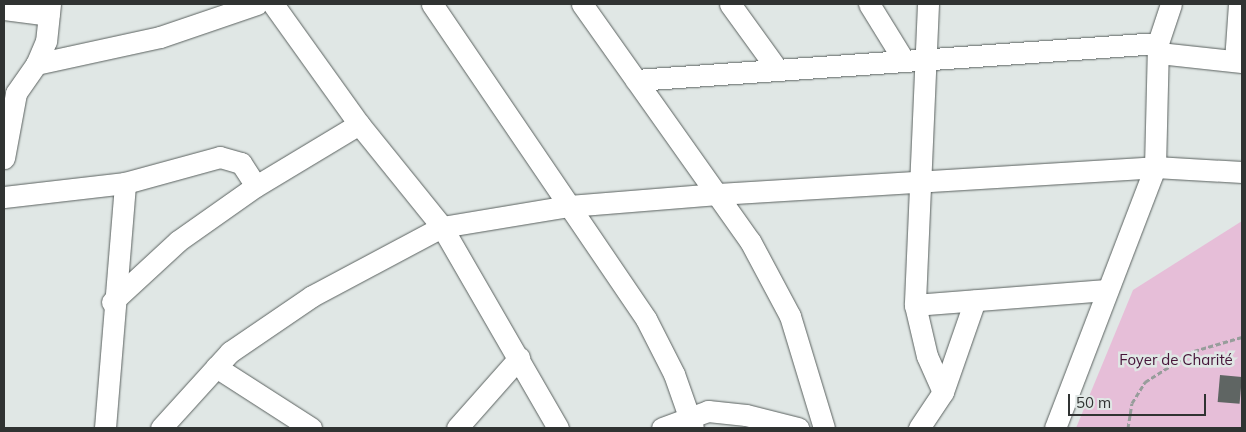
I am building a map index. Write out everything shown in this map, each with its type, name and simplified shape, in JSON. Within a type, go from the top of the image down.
[{"type":"street","points":[[36,64],[160,37],[257,4]]},
{"type":"street","points":[[273,4],[359,124],[442,227],[558,428]]},
{"type":"street","points":[[432,4],[646,319],[691,422]]},
{"type":"street","points":[[582,4],[750,240],[790,316],[824,428]]},
{"type":"street","points":[[730,4],[777,69]]},
{"type":"street","points":[[869,4],[903,59]]},
{"type":"street","points":[[928,4],[922,184],[915,305],[927,356],[943,392]]},
{"type":"street","points":[[1055,428],[1105,290],[1155,167],[1158,48],[1172,4]]},
{"type":"street","points":[[636,80],[926,57],[1158,48],[1239,61],[1239,4]]},
{"type":"street","points":[[4,9],[49,9],[46,41],[36,64],[16,93],[4,158]]},
{"type":"street","points":[[112,302],[178,241],[256,186],[359,124]]},
{"type":"street","points":[[4,196],[124,184],[220,157],[241,163],[256,186]]},
{"type":"street","points":[[161,428],[216,367],[312,296],[442,227],[569,206],[718,194],[922,184],[1155,167],[1242,172]]},
{"type":"street","points":[[105,428],[112,302],[124,184]]},
{"type":"street","points":[[915,305],[1105,290]]},
{"type":"street","points":[[919,428],[943,392],[975,300]]},
{"type":"street","points":[[457,428],[519,358]]},
{"type":"street","points":[[216,367],[310,428]]},
{"type":"street","points":[[662,428],[746,415],[798,428]]},
{"type":"path","points":[[1128,428],[1132,403],[1145,382],[1194,351],[1242,337]]},
{"type":"green space","name":"Foyer de Charité","points":[[1242,221],[1242,428],[1076,428],[1133,290]]},
{"type":"building","points":[[1220,375],[1242,377],[1240,404],[1218,402]]}]
